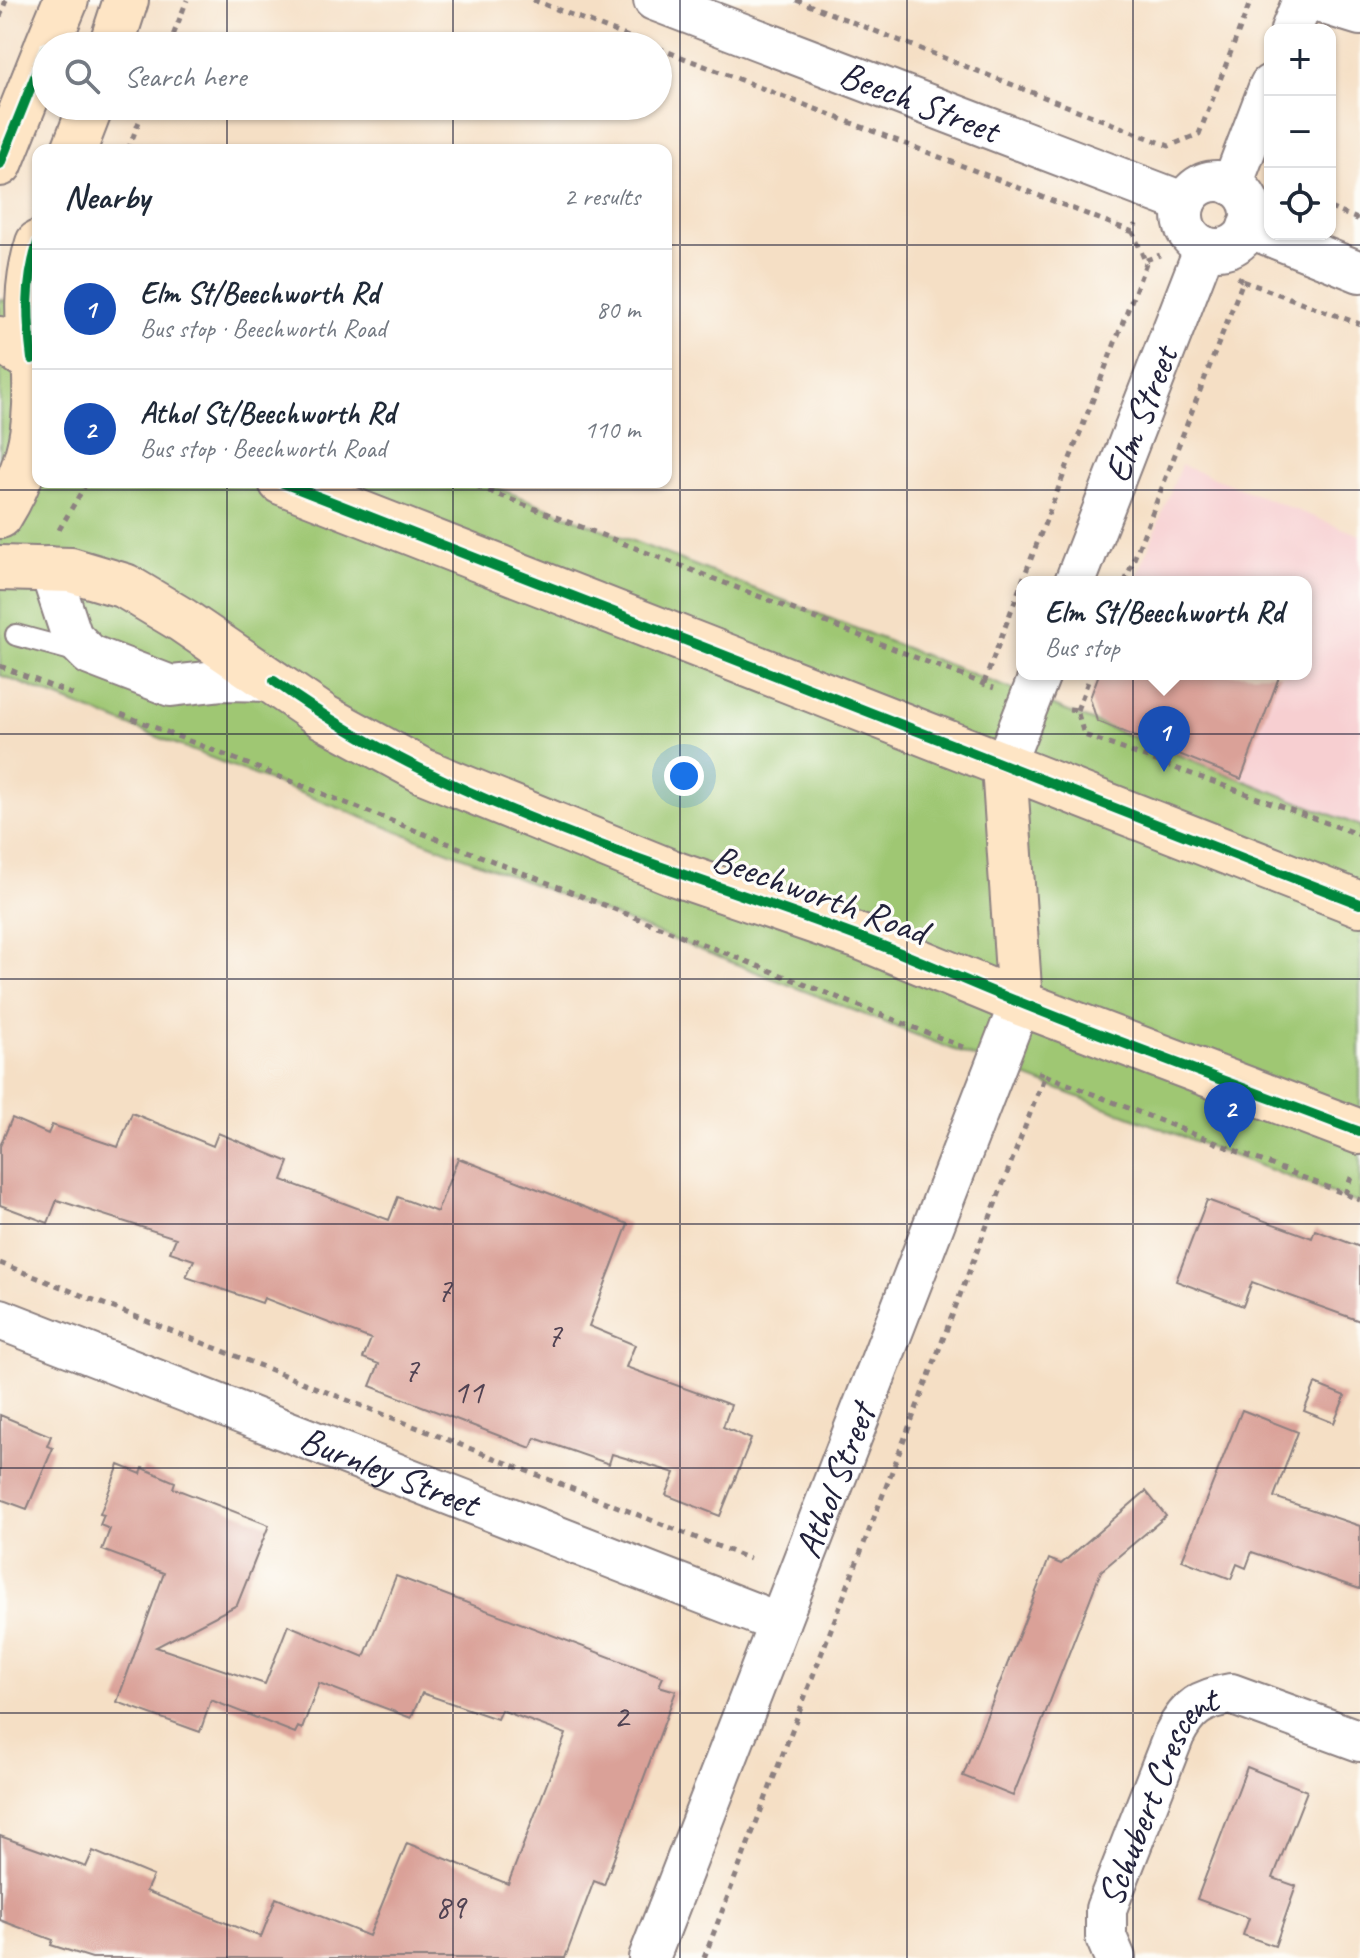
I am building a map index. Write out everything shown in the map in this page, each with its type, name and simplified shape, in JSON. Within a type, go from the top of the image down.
[{"type":"main road","points":[[53,32],[66,0]]},
{"type":"main road","points":[[116,32],[126,0]]},
{"type":"main road","points":[[0,164],[32,85]]},
{"type":"main road","points":[[76,144],[86,120]]},
{"type":"main road","points":[[32,264],[26,305],[26,356],[32,387]]},
{"type":"main road","points":[[0,516],[21,479],[32,448]]},
{"type":"main road","points":[[296,488],[1360,904]]},
{"type":"main road","name":"Beechworth Road","points":[[0,568],[49,567],[99,576],[144,596],[324,717],[423,771],[676,874],[860,937],[1020,1003],[1360,1132]]},
{"type":"main road","points":[[1004,766],[1020,1003]]},
{"type":"street","name":"Beech Street","points":[[654,0],[708,10],[1185,203]]},
{"type":"street","points":[[1293,24],[1303,0]]},
{"type":"street","points":[[1311,0],[1360,15]]},
{"type":"street","points":[[1232,185],[1266,96]]},
{"type":"street","points":[[1221,181],[1232,185],[1241,191],[1250,205],[1248,227],[1233,245],[1219,249],[1205,247],[1187,232],[1183,214],[1185,203],[1195,189],[1205,183],[1221,181]]},
{"type":"street","points":[[1248,227],[1360,272]]},
{"type":"street","name":"Elm Street","points":[[1077,576],[1205,247]]},
{"type":"street","points":[[49,567],[72,637],[90,655],[171,686],[223,680],[274,681]]},
{"type":"street","points":[[1004,766],[1034,688]]},
{"type":"street","name":"Athol Street","points":[[649,1958],[1020,1003]]},
{"type":"street","name":"Burnley Street","points":[[0,1319],[779,1623]]},
{"type":"street","name":"Schubert Crescent","points":[[1115,1958],[1106,1937],[1106,1909],[1174,1735],[1189,1709],[1211,1698],[1231,1694],[1360,1741]]},
{"type":"lane","points":[[16,635],[90,655]]},
{"type":"path","points":[[0,17],[6,0]]},
{"type":"path","points":[[174,32],[187,0]]},
{"type":"path","points":[[533,0],[616,32]]},
{"type":"path","points":[[796,0],[1169,146],[1199,134],[1251,0]]},
{"type":"path","points":[[130,144],[140,120]]},
{"type":"path","points":[[1336,210],[1360,220]]},
{"type":"path","points":[[1024,576],[1146,263],[1133,232]]},
{"type":"path","points":[[1243,281],[1360,324]]},
{"type":"path","points":[[481,488],[984,683],[1034,688],[1077,710]]},
{"type":"path","points":[[984,683],[1016,598]]},
{"type":"path","points":[[0,666],[88,701]]},
{"type":"path","points":[[1089,680],[1077,710],[1084,735],[1360,835]]},
{"type":"path","points":[[117,712],[1360,1200]]},
{"type":"path","points":[[704,1958],[1045,1075]]},
{"type":"path","points":[[0,1263],[750,1559]]},
{"type":"shaded area","points":[[1181,465],[1360,535],[1360,827],[1097,721],[1090,698],[1097,680],[1312,680],[1312,576],[1137,576]]},
{"type":"green space","points":[[0,299],[32,309],[32,488],[497,488],[1360,826],[1360,1204],[952,1049],[0,675]]},
{"type":"building","points":[[1097,680],[1278,680],[1241,779],[1097,721],[1090,698]]},
{"type":"building","points":[[132,1113],[213,1146],[218,1133],[289,1162],[282,1180],[389,1220],[398,1197],[437,1212],[458,1158],[628,1224],[589,1326],[635,1345],[626,1367],[731,1405],[723,1427],[751,1439],[720,1516],[666,1495],[675,1473],[612,1454],[609,1464],[535,1438],[531,1448],[370,1386],[379,1364],[363,1358],[371,1339],[264,1298],[262,1303],[186,1277],[194,1260],[170,1252],[176,1238],[57,1200],[48,1223],[0,1205],[0,1146],[12,1118],[48,1134],[52,1125],[118,1147]]},
{"type":"building","points":[[1207,1200],[1312,1238],[1315,1230],[1360,1247],[1360,1321],[1252,1282],[1243,1306],[1176,1281]]},
{"type":"building","points":[[1315,1384],[1345,1396],[1334,1423],[1304,1411]]},
{"type":"building","points":[[1242,1410],[1298,1432],[1274,1497],[1360,1526],[1360,1589],[1252,1552],[1246,1568],[1237,1564],[1231,1579],[1182,1560]]},
{"type":"building","points":[[0,1415],[51,1436],[47,1446],[53,1448],[27,1509],[0,1499]]},
{"type":"building","points":[[119,1465],[141,1474],[143,1468],[175,1482],[173,1488],[269,1525],[237,1605],[156,1647],[265,1684],[288,1625],[364,1657],[396,1576],[663,1677],[659,1686],[676,1691],[604,1885],[594,1881],[565,1958],[92,1958],[51,1945],[53,1940],[0,1920],[0,1836],[86,1867],[93,1851],[153,1876],[146,1891],[261,1937],[276,1898],[369,1936],[407,1843],[508,1884],[566,1734],[501,1710],[497,1719],[422,1693],[411,1718],[319,1683],[302,1729],[298,1727],[295,1733],[211,1700],[200,1732],[117,1702],[164,1573],[102,1550],[110,1529],[100,1525],[104,1515],[100,1514]]},
{"type":"building","points":[[1146,1491],[1166,1516],[1101,1571],[1013,1796],[963,1776],[1049,1559],[1061,1564]]},
{"type":"building","points":[[1247,1767],[1307,1791],[1273,1878],[1296,1886],[1275,1946],[1243,1935],[1249,1918],[1197,1899]]},
{"type":"cycle path","points":[[0,164],[32,84]]},
{"type":"cycle path","points":[[32,269],[28,301],[32,359]]},
{"type":"cycle path","points":[[296,488],[1360,904]]},
{"type":"cycle path","points":[[274,681],[340,725],[410,764],[483,798],[633,857],[880,945],[1063,1020],[1360,1132]]},
{"type":"place","name":"Elm St/Beechworth Rd","points":[[1164,772]]},
{"type":"place","name":"Athol St/Beechworth Rd","points":[[1230,1148]]}]
